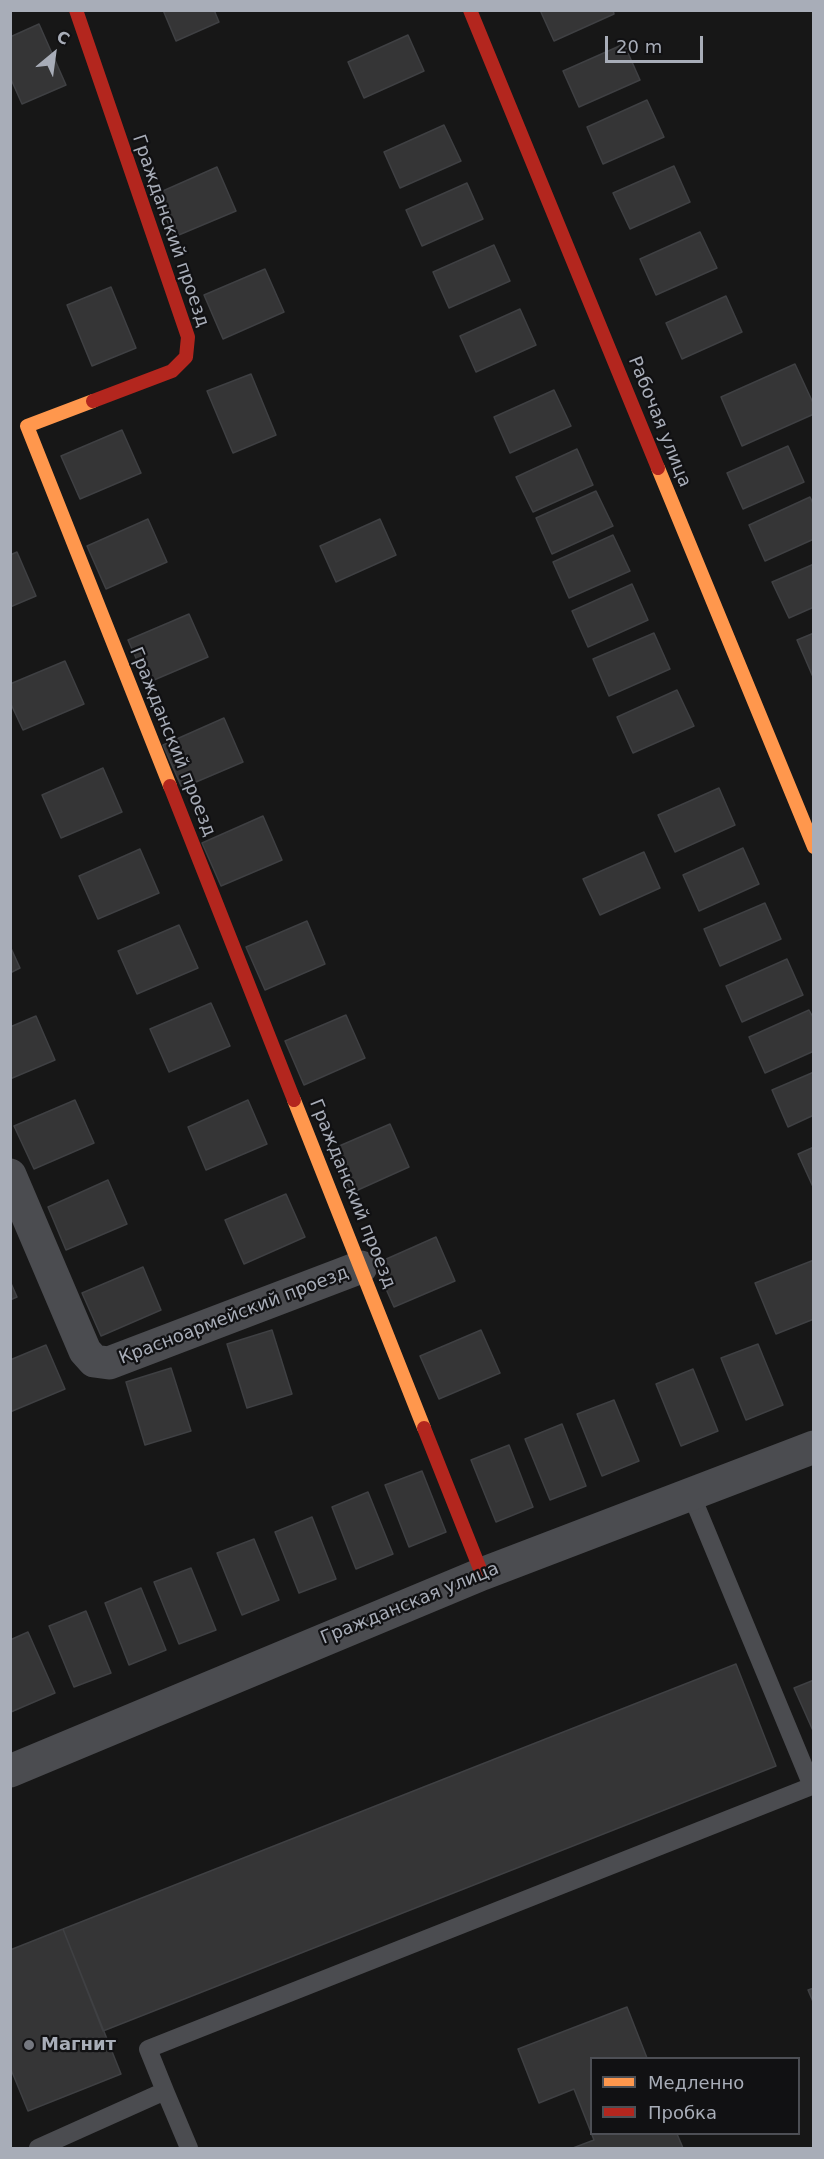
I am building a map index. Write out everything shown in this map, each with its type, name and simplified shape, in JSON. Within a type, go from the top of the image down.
[{"type":"street","name":"Гражданский проезд","points":[[76,10],[188,337],[186,357],[172,370],[19,429],[362,1267],[482,1574]]},
{"type":"street","name":"Рабочая улица","points":[[470,10],[813,848]]},
{"type":"street","name":"Красноармейский проезд","points":[[10,1175],[85,1351],[94,1361],[109,1363],[362,1267]]},
{"type":"street","name":"Гражданская улица","points":[[10,1771],[482,1574],[813,1447]]},
{"type":"lane","points":[[189,2148],[148,2049],[813,1787],[692,1494]]},
{"type":"lane","points":[[38,2148],[165,2091]]},
{"type":"building","points":[[163,10],[214,10],[219,22],[176,41]]},
{"type":"building","points":[[540,10],[613,10],[614,14],[554,41]]},
{"type":"building","points":[[39,24],[66,85],[22,104],[10,77],[10,37]]},
{"type":"building","points":[[408,35],[424,71],[364,98],[348,62]]},
{"type":"building","points":[[624,44],[640,80],[579,107],[563,71]]},
{"type":"building","points":[[647,100],[664,137],[603,164],[587,127]]},
{"type":"building","points":[[444,125],[461,161],[400,188],[384,152]]},
{"type":"building","points":[[674,166],[690,202],[630,229],[613,193]]},
{"type":"building","points":[[217,167],[236,211],[174,237],[156,194]]},
{"type":"building","points":[[467,183],[483,219],[422,246],[406,210]]},
{"type":"building","points":[[700,232],[717,268],[656,295],[640,259]]},
{"type":"building","points":[[494,245],[510,281],[449,308],[433,272]]},
{"type":"building","points":[[265,269],[284,312],[223,339],[204,295]]},
{"type":"building","points":[[111,287],[136,348],[92,366],[67,305]]},
{"type":"building","points":[[726,296],[742,332],[682,359],[666,323]]},
{"type":"building","points":[[520,309],[536,345],[476,372],[460,336]]},
{"type":"building","points":[[795,364],[814,405],[814,414],[742,446],[721,397]]},
{"type":"building","points":[[251,374],[276,435],[233,453],[207,391]]},
{"type":"building","points":[[554,390],[571,426],[510,453],[494,417]]},
{"type":"building","points":[[122,430],[141,473],[80,499],[61,456]]},
{"type":"building","points":[[788,446],[804,482],[743,509],[727,473]]},
{"type":"building","points":[[577,449],[593,485],[533,512],[516,477]]},
{"type":"building","points":[[596,491],[613,526],[552,554],[536,518]]},
{"type":"building","points":[[810,497],[814,506],[814,539],[765,561],[749,525]]},
{"type":"building","points":[[148,519],[167,562],[106,589],[87,546]]},
{"type":"building","points":[[380,519],[396,555],[336,582],[320,546]]},
{"type":"building","points":[[613,535],[630,571],[569,598],[553,562]]},
{"type":"building","points":[[17,552],[36,596],[10,607],[10,555]]},
{"type":"building","points":[[814,564],[814,607],[789,618],[772,582]]},
{"type":"building","points":[[632,584],[648,620],[588,647],[572,611]]},
{"type":"building","points":[[189,614],[208,657],[147,683],[128,640]]},
{"type":"building","points":[[654,633],[670,669],[609,696],[593,659]]},
{"type":"building","points":[[814,633],[814,677],[813,677],[797,640]]},
{"type":"building","points":[[65,661],[84,704],[23,730],[10,702],[10,684]]},
{"type":"building","points":[[677,690],[694,726],[633,753],[617,717]]},
{"type":"building","points":[[224,718],[243,762],[182,788],[163,745]]},
{"type":"building","points":[[103,768],[122,812],[61,838],[42,795]]},
{"type":"building","points":[[719,788],[735,825],[675,852],[658,815]]},
{"type":"building","points":[[263,816],[282,860],[221,886],[202,843]]},
{"type":"building","points":[[743,848],[759,884],[699,911],[683,875]]},
{"type":"building","points":[[140,849],[159,893],[98,919],[79,876]]},
{"type":"building","points":[[644,852],[660,888],[600,915],[583,879]]},
{"type":"building","points":[[765,903],[781,939],[720,966],[704,929]]},
{"type":"building","points":[[307,921],[325,964],[265,990],[246,947]]},
{"type":"building","points":[[179,925],[198,968],[137,994],[118,951]]},
{"type":"building","points":[[10,946],[20,968],[10,973]]},
{"type":"building","points":[[787,959],[803,995],[742,1022],[726,986]]},
{"type":"building","points":[[211,1003],[230,1046],[169,1072],[150,1029]]},
{"type":"building","points":[[809,1010],[814,1019],[814,1051],[765,1073],[749,1037]]},
{"type":"building","points":[[346,1015],[365,1058],[304,1085],[285,1041]]},
{"type":"building","points":[[36,1016],[55,1060],[10,1079],[10,1027]]},
{"type":"building","points":[[814,1072],[814,1115],[788,1127],[772,1090]]},
{"type":"building","points":[[75,1100],[94,1143],[34,1169],[14,1126]]},
{"type":"building","points":[[248,1100],[267,1144],[206,1170],[188,1127]]},
{"type":"building","points":[[390,1124],[409,1167],[349,1194],[330,1150]]},
{"type":"building","points":[[814,1147],[814,1189],[798,1154]]},
{"type":"building","points":[[108,1180],[127,1224],[66,1250],[48,1207]]},
{"type":"building","points":[[286,1194],[305,1237],[244,1264],[225,1220]]},
{"type":"building","points":[[436,1237],[455,1281],[394,1307],[375,1264]]},
{"type":"building","points":[[814,1260],[814,1319],[776,1334],[755,1283]]},
{"type":"building","points":[[143,1267],[161,1310],[101,1336],[82,1293]]},
{"type":"building","points":[[10,1281],[17,1297],[10,1300]]},
{"type":"building","points":[[272,1330],[292,1394],[247,1408],[227,1344]]},
{"type":"building","points":[[481,1330],[500,1373],[439,1399],[420,1356]]},
{"type":"building","points":[[758,1344],[783,1405],[746,1420],[721,1358]]},
{"type":"building","points":[[46,1345],[65,1389],[10,1412],[10,1360]]},
{"type":"building","points":[[171,1368],[191,1431],[145,1445],[126,1382]]},
{"type":"building","points":[[693,1369],[718,1431],[681,1446],[656,1384]]},
{"type":"building","points":[[614,1400],[639,1461],[602,1476],[577,1414]]},
{"type":"building","points":[[562,1424],[586,1486],[550,1500],[525,1439]]},
{"type":"building","points":[[509,1445],[533,1507],[496,1522],[471,1460]]},
{"type":"building","points":[[422,1471],[446,1532],[409,1547],[385,1485]]},
{"type":"building","points":[[368,1492],[393,1554],[356,1569],[332,1507]]},
{"type":"building","points":[[312,1517],[336,1579],[299,1593],[275,1532]]},
{"type":"building","points":[[254,1539],[279,1600],[242,1615],[217,1553]]},
{"type":"building","points":[[191,1568],[216,1630],[179,1644],[154,1582]]},
{"type":"building","points":[[141,1588],[166,1650],[129,1665],[105,1603]]},
{"type":"building","points":[[86,1611],[111,1673],[74,1687],[49,1626]]},
{"type":"building","points":[[28,1632],[55,1693],[11,1712],[10,1640]]},
{"type":"building","points":[[736,1664],[776,1766],[103,2031],[63,1929]]},
{"type":"building","points":[[814,1680],[814,1733],[794,1688]]},
{"type":"building","points":[[63,1929],[121,2074],[28,2111],[10,2067],[10,1950]]},
{"type":"building","points":[[814,1988],[814,2004],[808,1990]]},
{"type":"building","points":[[627,2007],[647,2057],[590,2057],[590,2130],[574,2089],[539,2103],[518,2049]]},
{"type":"building","points":[[592,2135],[677,2135],[683,2148],[573,2148],[594,2140]]},
{"type":"traffic: slow","points":[[93,401],[27,426],[170,786]]},
{"type":"traffic: slow","points":[[658,468],[814,847]]},
{"type":"traffic: slow","points":[[294,1100],[424,1428]]},
{"type":"traffic: jam","points":[[76,10],[188,337],[186,357],[172,371],[93,401]]},
{"type":"traffic: jam","points":[[470,10],[658,468]]},
{"type":"traffic: jam","points":[[170,786],[294,1100]]},
{"type":"traffic: jam","points":[[424,1428],[482,1574]]},
{"type":"place","name":"Магнит","points":[[29,2045]]}]
